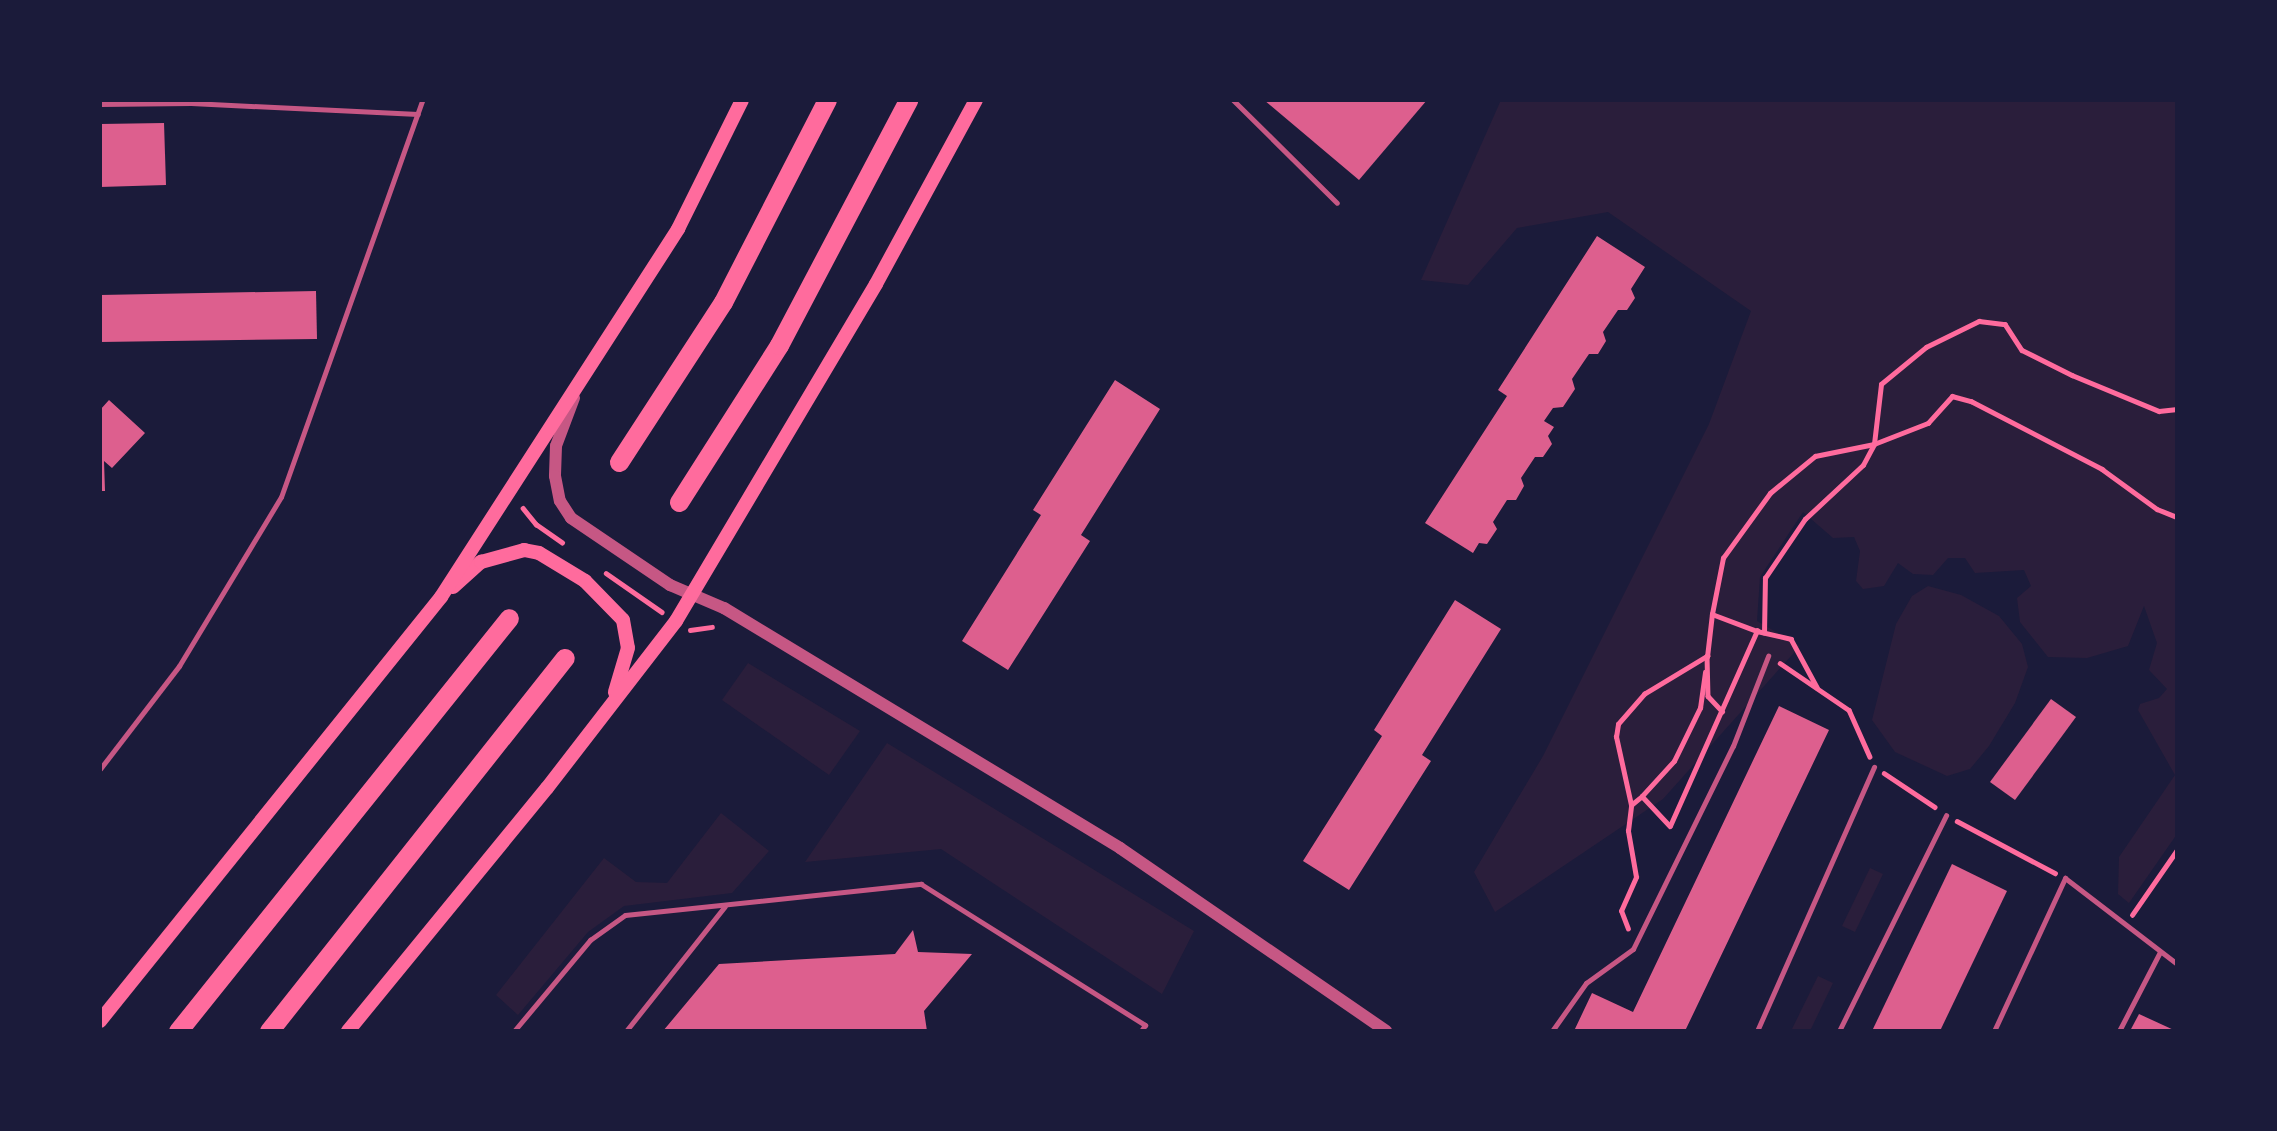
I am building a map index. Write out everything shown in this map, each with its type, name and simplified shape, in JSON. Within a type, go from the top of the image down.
[{"type":"highway","points":[[620,462],[723,302],[827,100]]},
{"type":"highway","points":[[679,502],[779,345],[908,100]]},
{"type":"highway","points":[[178,1031],[509,618]]},
{"type":"highway","points":[[269,1031],[565,658]]},
{"type":"main road","points":[[100,1021],[441,597],[577,390],[678,229],[742,100]]},
{"type":"main road","points":[[348,1031],[610,706],[691,597],[876,284],[976,100]]},
{"type":"main road","points":[[441,597],[481,562],[506,551],[539,554],[585,580],[623,621],[628,648],[610,706]]},
{"type":"street","points":[[577,390],[556,446],[560,501],[571,517],[691,597],[724,608],[1120,848],[1386,1031]]},
{"type":"lane","points":[[100,769],[179,666],[281,496],[422,100]]},
{"type":"lane","points":[[1233,100],[1337,203]]},
{"type":"lane","points":[[100,104],[192,101],[418,114]]},
{"type":"lane","points":[[1552,1031],[1586,983],[1633,949],[1733,746],[1768,656]]},
{"type":"lane","points":[[1757,1031],[1874,767]]},
{"type":"lane","points":[[1839,1031],[1946,815]]},
{"type":"lane","points":[[1994,1031],[2064,878],[2177,964]]},
{"type":"lane","points":[[514,1031],[590,940],[625,915],[921,884],[1145,1025],[1141,1031]]},
{"type":"lane","points":[[626,1031],[725,906]]},
{"type":"lane","points":[[2119,1031],[2160,952]]},
{"type":"path","points":[[1764,633],[1765,578],[1805,519],[1863,465],[1874,444],[1881,384],[1892,370],[1926,347],[1979,321],[2005,324],[2022,350],[2072,375],[2159,411],[2177,409]]},
{"type":"path","points":[[1631,805],[1643,796],[1674,761],[1700,709],[1712,614],[1723,558],[1770,492],[1815,456],[1874,444],[1928,423],[1952,396],[1971,401],[2102,469],[2157,509],[2177,517]]},
{"type":"path","points":[[1712,614],[1764,633],[1791,639],[1817,687]]},
{"type":"path","points":[[693,633],[712,626]]},
{"type":"path","points":[[1643,796],[1670,825],[1758,631]]},
{"type":"path","points":[[1707,656],[1708,696],[1722,711]]},
{"type":"path","points":[[1637,941],[1620,911],[1636,877],[1628,831],[1631,805],[1616,737],[1618,724],[1644,694],[1707,656]]},
{"type":"path","points":[[1768,656],[1849,710],[1874,767],[1946,815],[2064,878]]},
{"type":"path","points":[[2125,925],[2177,850]]},
{"type":"shaded area","points":[[1501,100],[2177,100],[2177,834],[2129,903],[2118,894],[2119,857],[2175,775],[2138,710],[2140,704],[2159,698],[2167,689],[2149,670],[2157,643],[2144,606],[2128,646],[2087,658],[2048,657],[2020,622],[2017,598],[2031,586],[2024,570],[1975,573],[1965,558],[1948,558],[1933,575],[1913,574],[1898,563],[1884,586],[1863,589],[1856,581],[1860,551],[1854,537],[1833,538],[1803,512],[1760,577],[1757,621],[1800,646],[1663,799],[1495,912],[1474,872],[1543,756],[1709,424],[1751,311],[1608,212],[1517,228],[1468,285],[1421,280]]},
{"type":"shaded area","points":[[1928,586],[1961,595],[1999,616],[2022,644],[2028,667],[2015,703],[1989,746],[1970,769],[1947,776],[1895,752],[1872,720],[1896,624],[1912,596]]},
{"type":"shaded area","points":[[748,663],[860,731],[829,775],[722,700]]},
{"type":"shaded area","points":[[887,743],[1194,931],[1162,994],[941,849],[805,862]]},
{"type":"shaded area","points":[[721,813],[769,851],[732,893],[624,906],[588,932],[518,1015],[496,995],[604,858],[636,882],[667,883]]},
{"type":"shaded area","points":[[1870,868],[1883,874],[1855,932],[1842,926]]},
{"type":"shaded area","points":[[1818,976],[1833,983],[1810,1031],[1791,1031]]},
{"type":"building","points":[[1264,100],[1427,100],[1359,180]]},
{"type":"building","points":[[164,123],[166,185],[100,187],[100,124]]},
{"type":"building","points":[[1597,236],[1645,267],[1631,289],[1635,298],[1627,310],[1618,310],[1603,332],[1606,341],[1598,354],[1589,354],[1572,379],[1575,389],[1563,407],[1553,408],[1544,421],[1554,427],[1548,436],[1552,444],[1543,457],[1535,457],[1521,478],[1524,486],[1516,500],[1507,500],[1493,522],[1497,529],[1487,544],[1479,543],[1473,553],[1425,523],[1507,396],[1498,390]]},
{"type":"building","points":[[316,291],[317,339],[100,342],[100,295]]},
{"type":"building","points":[[1115,380],[1160,409],[1081,535],[1090,541],[1008,670],[962,641],[1041,515],[1033,510]]},
{"type":"building","points":[[109,400],[145,433],[112,468],[104,461],[105,491],[100,491],[100,410]]},
{"type":"building","points":[[1455,600],[1501,629],[1422,755],[1431,761],[1349,890],[1303,861],[1382,736],[1374,730]]},
{"type":"building","points":[[2051,699],[2076,717],[2015,800],[1990,782]]},
{"type":"building","points":[[1779,706],[1829,730],[1685,1031],[1574,1031],[1592,993],[1633,1012]]},
{"type":"building","points":[[1952,864],[2007,891],[1940,1031],[1872,1031]]},
{"type":"building","points":[[913,930],[918,952],[972,954],[924,1011],[927,1031],[663,1031],[719,964],[895,954]]},
{"type":"building","points":[[2139,1014],[2176,1031],[2130,1031]]}]
